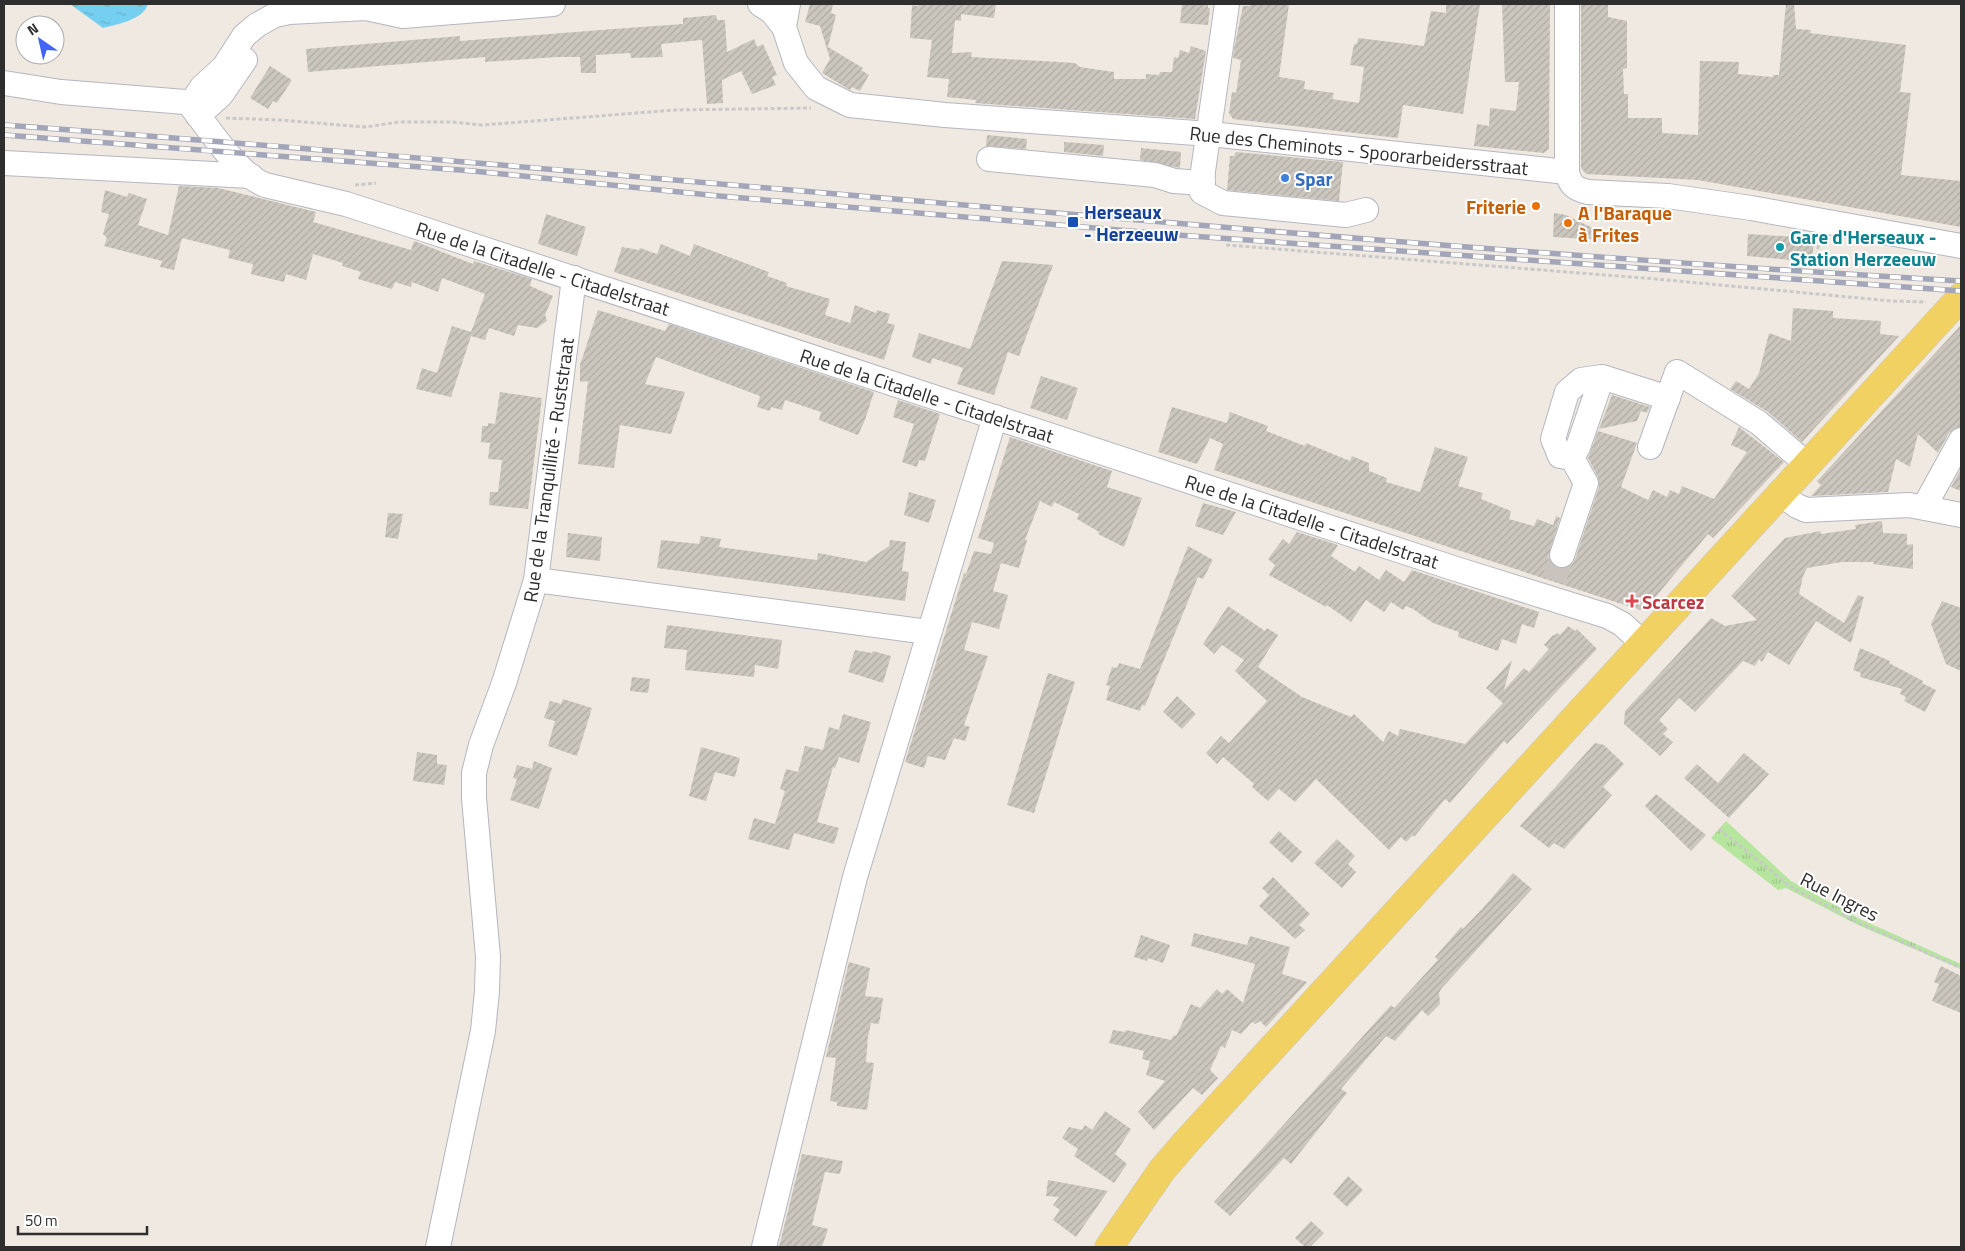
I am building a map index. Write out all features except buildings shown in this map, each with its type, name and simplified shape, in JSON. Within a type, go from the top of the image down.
[{"type":"main road","points":[[1109,1247],[1176,1154],[1779,493],[1959,300]]},
{"type":"street","points":[[158,99],[200,75],[257,25],[275,15],[366,8],[403,16],[553,4]]},
{"type":"street","points":[[760,4],[772,12],[784,27]]},
{"type":"street","points":[[784,27],[788,4]]},
{"type":"street","points":[[1227,4],[1214,84],[1210,134],[1202,192],[1223,203],[1346,215],[1366,210]]},
{"type":"street","points":[[1567,4],[1567,172],[1570,183],[1577,189],[1588,192],[1668,196],[1751,208],[1961,246]]},
{"type":"street","points":[[194,110],[224,91],[264,36],[284,20],[303,12]]},
{"type":"street","name":"Rue des Cheminots - Spoorarbeidersstraat","points":[[784,27],[796,63],[808,81],[826,94],[850,105],[945,115],[1210,134],[1567,172]]},
{"type":"street","points":[[194,110],[202,87],[224,67],[244,36]]},
{"type":"street","points":[[4,83],[62,92],[182,101],[194,110]]},
{"type":"street","name":"Rue de la Citadelle - Citadelstraat","points":[[194,110],[218,141],[251,176],[265,184],[346,204],[995,417],[1552,589],[1615,620],[1643,643]]},
{"type":"street","points":[[988,159],[1155,175],[1174,182],[1203,184]]},
{"type":"street","points":[[4,163],[251,176]]},
{"type":"street","name":"Rue de la Tranquillité - Ruststraat","points":[[438,1247],[483,1031],[487,991],[488,957],[474,798],[474,773],[481,745],[507,673],[536,580],[574,278]]},
{"type":"street","points":[[1650,447],[1676,372],[1759,423],[1807,464]]},
{"type":"street","points":[[1562,555],[1586,482],[1572,458],[1578,447],[1602,378],[1668,398]]},
{"type":"street","points":[[764,1247],[847,908],[928,632],[995,417]]},
{"type":"street","points":[[1924,506],[1961,440]]},
{"type":"street","points":[[1779,493],[1806,510],[1924,506],[1961,515]]},
{"type":"street","points":[[536,580],[928,632]]},
{"type":"path","points":[[194,110],[365,127],[398,122],[452,122],[482,125],[675,110],[815,108]]},
{"type":"path","points":[[1226,245],[1656,279],[1892,301],[1959,300]]},
{"type":"path","name":"Rue Ingres","points":[[1719,829],[1791,887],[1858,923],[1961,968]]},
{"type":"green space","points":[[1726,821],[1791,881],[1860,919],[1961,964],[1961,969],[1858,925],[1786,888],[1778,890],[1711,838]]},
{"type":"water","points":[[70,4],[148,4],[136,18],[103,28]]},
{"type":"tunnel","points":[[1554,580],[1562,555]]},
{"type":"railway","points":[[4,125],[493,164],[1227,228],[1716,265],[1961,281]]},
{"type":"railway","points":[[4,135],[473,171],[719,196],[1177,235],[1961,291]]},
{"type":"place","name":"Spar","points":[[1285,178]]},
{"type":"place","name":"Friterie","points":[[1536,206]]},
{"type":"place","name":"Herseaux - Herzeeuw","points":[[1073,222]]},
{"type":"place","name":"A l'Baraque à Frites","points":[[1568,223]]},
{"type":"place","name":"Gare d'Herseaux - Station Herzeeuw","points":[[1780,247]]},
{"type":"place","name":"Scarcez","points":[[1632,601]]}]
